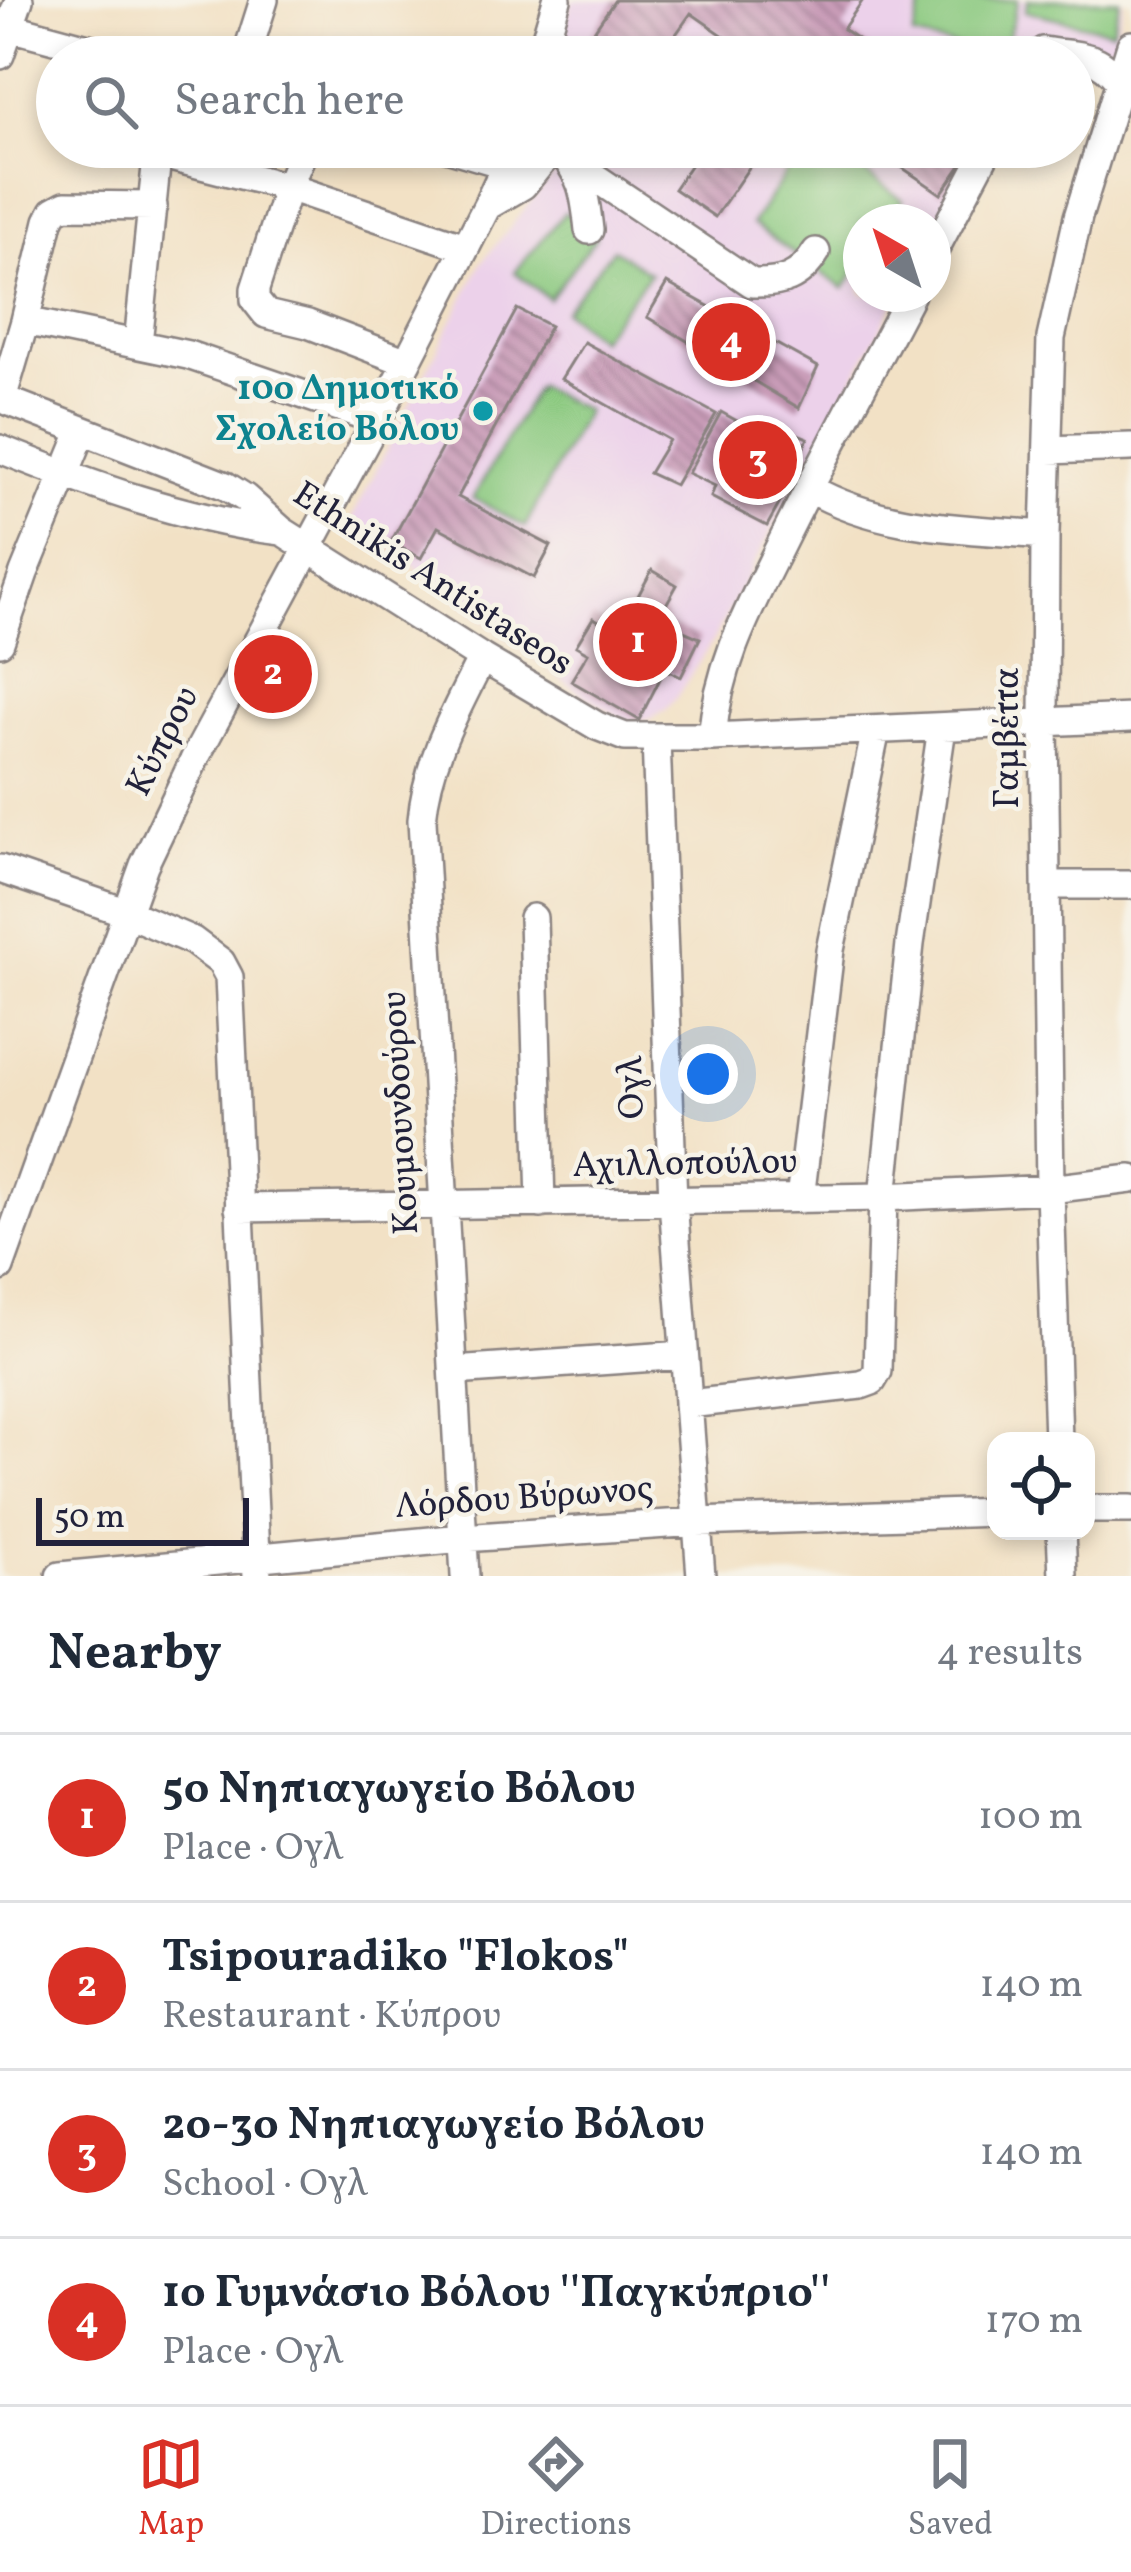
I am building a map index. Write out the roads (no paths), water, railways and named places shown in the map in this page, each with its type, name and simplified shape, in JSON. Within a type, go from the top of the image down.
[{"type":"street","points":[[252,36],[263,0]]},
{"type":"street","points":[[546,36],[557,0]]},
{"type":"street","points":[[0,55],[15,13],[71,36]]},
{"type":"street","name":"Γαμβέττα","points":[[1058,1432],[1044,723],[1051,338],[1078,217],[1126,90],[1131,45]]},
{"type":"street","points":[[1095,59],[1114,72],[1126,90]]},
{"type":"street","points":[[139,344],[156,168]]},
{"type":"street","points":[[218,168],[465,248]]},
{"type":"street","points":[[296,168],[255,289],[258,308],[407,362]]},
{"type":"street","name":"Κύπρου","points":[[0,1267],[10,1216],[125,912],[169,810],[504,168]]},
{"type":"street","points":[[487,206],[542,168]]},
{"type":"street","points":[[572,168],[584,187],[589,230]]},
{"type":"street","points":[[584,168],[752,283],[775,284],[790,277],[806,269],[816,252]]},
{"type":"street","points":[[951,219],[978,168]]},
{"type":"street","points":[[1,398],[54,211],[65,205],[152,206]]},
{"type":"street","points":[[712,737],[725,663],[808,488],[901,312]]},
{"type":"street","points":[[25,321],[188,356],[376,420]]},
{"type":"street","name":"Ethnikis Antistaseos","points":[[1,398],[226,486],[281,531],[482,658],[612,733],[656,739],[1131,718]]},
{"type":"street","points":[[0,642],[82,432]]},
{"type":"street","points":[[1048,450],[1131,447]]},
{"type":"street","points":[[0,449],[187,512],[281,531]]},
{"type":"street","points":[[808,488],[855,512],[884,519],[1045,535]]},
{"type":"street","name":"Κουμουνδούρου","points":[[465,1576],[422,820],[436,755],[482,658]]},
{"type":"street","points":[[688,1404],[845,1387],[872,1381],[878,1371],[884,1197],[910,944],[942,728]]},
{"type":"street","points":[[800,1199],[830,950],[876,730]]},
{"type":"street","name":"Ογλ","points":[[656,739],[673,1201],[700,1576]]},
{"type":"street","points":[[0,869],[125,912],[199,944],[226,970],[256,1566]]},
{"type":"street","points":[[1046,885],[1131,885]]},
{"type":"street","points":[[533,918],[541,1204]]},
{"type":"street","name":"Αχιλλοπούλου","points":[[239,1208],[884,1197],[1050,1189],[1131,1179]]},
{"type":"street","points":[[454,1371],[684,1355]]},
{"type":"street","points":[[1095,1509],[1131,1509]]},
{"type":"street","name":"Λόρδου Βύρωνος","points":[[59,1576],[256,1566],[463,1538],[697,1522],[987,1512]]},
{"type":"street","points":[[1061,1540],[1063,1576]]},
{"type":"place","name":"1ο Γυμνάσιο Βόλου ''Παγκύπριο''","points":[[731,342]]},
{"type":"place","name":"10ο Δημοτικό Σχολείο Βόλου","points":[[483,411]]},
{"type":"place","name":"2ο-3ο Νηπιαγωγείο Βόλου","points":[[758,460]]},
{"type":"place","name":"5ο Νηπιαγωγείο Βόλου","points":[[638,642]]},
{"type":"place","name":"Tsipouradiko \"Flokos\"","points":[[273,674]]}]
